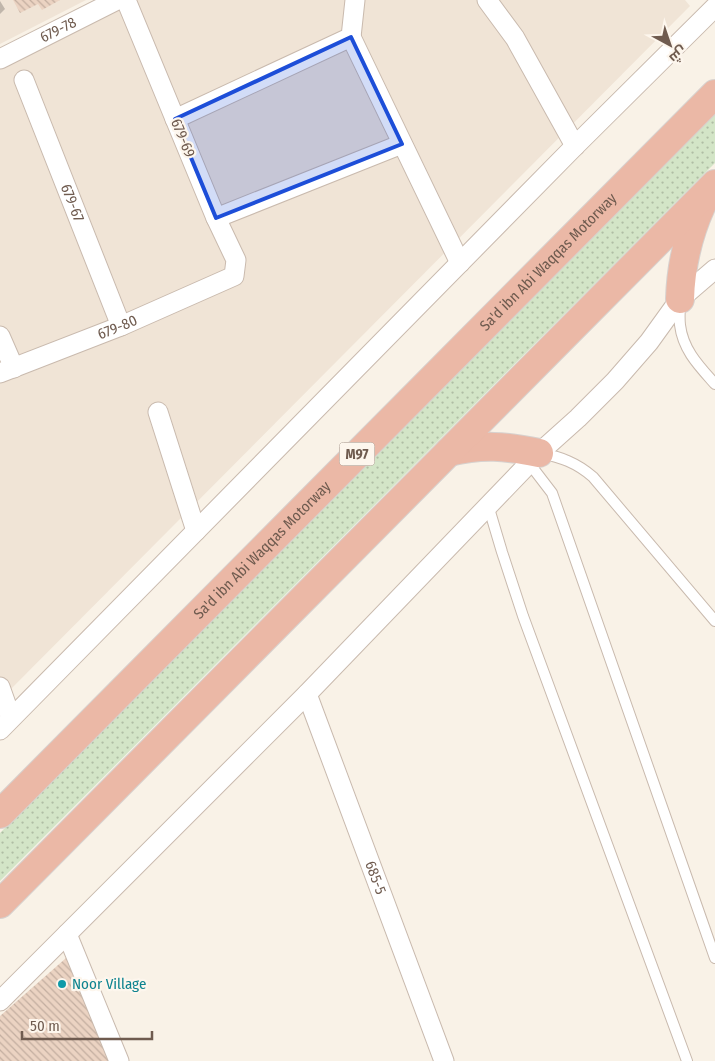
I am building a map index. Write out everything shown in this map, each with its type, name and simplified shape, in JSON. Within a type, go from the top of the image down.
[{"type":"highway","name":"Sa'd ibn Abi Waqqas Motorway","points":[[0,814],[715,94]]},
{"type":"highway","points":[[680,299],[682,266],[690,233],[704,201],[714,185]]},
{"type":"highway","points":[[0,904],[714,185]]},
{"type":"highway","points":[[449,452],[464,448],[510,447],[534,458]]},
{"type":"street","name":"679-78","points":[[0,59],[117,0]]},
{"type":"street","name":"679-69","points":[[126,0],[216,218],[236,260],[234,276]]},
{"type":"street","points":[[355,0],[351,37],[460,263]]},
{"type":"street","points":[[487,0],[515,38],[575,146]]},
{"type":"street","points":[[6,724],[715,6],[712,0]]},
{"type":"street","points":[[175,119],[351,37]]},
{"type":"street","name":"679-67","points":[[24,80],[121,326]]},
{"type":"street","points":[[216,218],[402,144]]},
{"type":"street","points":[[0,1001],[307,694],[534,458],[615,381],[649,342],[680,299],[715,269]]},
{"type":"street","name":"679-80","points":[[7,370],[121,326],[234,276]]},
{"type":"street","points":[[0,336],[7,370]]},
{"type":"street","points":[[158,412],[196,531]]},
{"type":"street","points":[[0,687],[6,724]]},
{"type":"street","name":"685-5","points":[[307,694],[444,1061]]},
{"type":"street","points":[[67,934],[119,1061]]},
{"type":"lane","points":[[680,299],[680,323],[685,346],[715,384]]},
{"type":"lane","points":[[715,621],[593,477],[563,458],[534,458],[552,492],[715,958]]},
{"type":"lane","points":[[488,505],[523,616],[687,1061]]},
{"type":"highlighted area","points":[[351,37],[402,144],[216,218],[175,119]]},
{"type":"shaded area","points":[[0,0],[86,0],[0,44]]},
{"type":"shaded area","points":[[113,0],[685,0],[690,6],[0,700],[0,59]]},
{"type":"green space","points":[[715,114],[715,163],[0,881],[0,833]]},
{"type":"building","points":[[13,0],[60,0],[42,10],[38,4],[20,13]]},
{"type":"building","name":"Noor Village","points":[[74,951],[118,1061],[0,1061],[0,1016]]},
{"type":"place","name":"Noor Village","points":[[62,984]]}]
